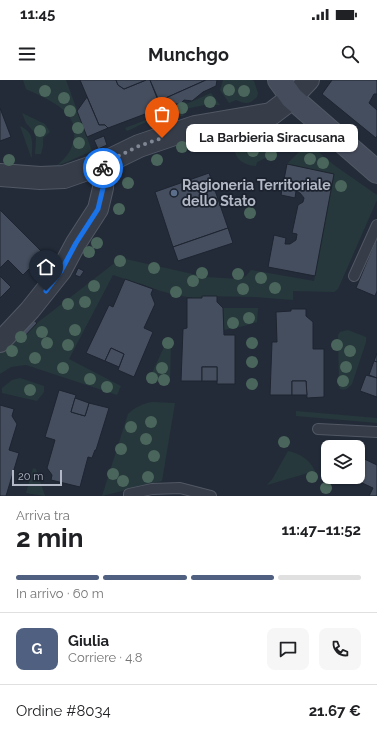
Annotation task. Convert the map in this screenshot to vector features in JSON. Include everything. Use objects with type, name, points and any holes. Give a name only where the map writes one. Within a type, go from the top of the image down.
[{"type":"main road","points":[[279,80],[292,98],[377,172]]},
{"type":"street","points":[[0,174],[40,178],[64,177],[104,163],[139,146],[195,127],[271,114],[292,98],[309,80]]},
{"type":"street","points":[[0,342],[30,310],[61,271],[76,243],[98,209],[103,188],[104,163]]},
{"type":"lane","points":[[354,276],[377,225]]},
{"type":"lane","points":[[318,429],[377,432]]},
{"type":"lane","points":[[129,496],[129,494],[165,488],[180,488],[211,496]]},
{"type":"shaded area","points":[[23,80],[66,80],[92,151],[56,166],[66,157],[72,147],[74,128],[71,120],[59,107],[26,89]]},
{"type":"shaded area","points":[[223,80],[254,81],[258,93],[257,97],[247,103],[236,100],[229,103],[220,90]]},
{"type":"shaded area","points":[[211,93],[220,105],[205,105],[185,109],[183,116],[180,116],[177,108]]},
{"type":"shaded area","points":[[167,112],[170,117],[166,119],[144,123],[127,131],[125,128]]},
{"type":"shaded area","points":[[22,113],[45,124],[50,132],[43,138],[41,154],[35,154],[36,138],[34,132],[26,123]]},
{"type":"shaded area","points":[[20,126],[28,132],[32,138],[32,157],[31,157]]},
{"type":"shaded area","points":[[258,131],[297,131],[284,147],[257,162],[256,166],[247,164],[240,160],[236,155],[235,150],[236,144],[248,136],[258,135]]},
{"type":"shaded area","points":[[308,143],[334,165],[377,195],[377,200],[338,289],[334,292],[293,291],[293,300],[255,297],[202,296],[202,298],[194,298],[170,294],[113,275],[69,359],[121,386],[117,395],[26,365],[11,367],[0,374],[0,352],[18,332],[24,337],[37,323],[121,258],[206,277],[239,279],[246,276],[251,270],[314,281],[334,174],[287,164]]},
{"type":"shaded area","points":[[223,308],[258,308],[257,322],[224,330]]},
{"type":"shaded area","points":[[348,330],[366,337],[366,342],[352,384],[347,389],[342,390],[339,386],[338,335],[340,332]]},
{"type":"shaded area","points":[[165,345],[171,345],[170,381],[167,383],[154,381],[151,375]]},
{"type":"shaded area","points":[[20,378],[44,386],[44,392],[37,401],[2,393],[2,388],[12,380]]},
{"type":"shaded area","points":[[152,402],[175,403],[162,481],[102,496],[128,414],[139,406]]},
{"type":"shaded area","points":[[296,411],[377,418],[377,423],[296,416]]},
{"type":"shaded area","points":[[288,451],[304,458],[310,463],[315,471],[267,485],[273,478]]},
{"type":"shaded area","points":[[33,468],[36,469],[45,496],[26,493]]},
{"type":"building","points":[[80,80],[116,80],[118,85],[124,89],[146,80],[150,80],[161,108],[108,128],[105,125],[99,125]]},
{"type":"building","points":[[116,80],[146,80],[124,89],[118,85]]},
{"type":"building","points":[[150,80],[206,80],[159,101]]},
{"type":"building","points":[[206,80],[217,80],[216,86],[203,92],[192,101],[184,100],[180,104],[172,104],[168,109],[161,108],[159,101]]},
{"type":"building","points":[[332,80],[377,80],[377,94],[374,94],[369,103],[377,110],[376,138],[322,94]]},
{"type":"building","points":[[87,97],[99,125],[105,125],[108,128],[87,137],[77,111]]},
{"type":"building","points":[[0,108],[11,137],[0,141]]},
{"type":"building","points":[[104,136],[107,145],[98,149],[94,140]]},
{"type":"building","points":[[287,164],[334,174],[315,276],[268,267],[274,235],[286,238],[285,244],[290,244],[296,240],[297,234],[292,233],[298,205],[303,202],[304,198],[296,191],[295,198],[281,195]]},
{"type":"building","points":[[209,173],[228,228],[173,247],[155,192]]},
{"type":"building","points":[[0,210],[44,254],[23,275],[8,260],[0,268]]},
{"type":"building","points":[[228,228],[233,243],[178,261],[173,247]]},
{"type":"building","points":[[377,237],[377,291],[375,296],[356,288]]},
{"type":"building","points":[[78,268],[84,271],[80,277],[75,275]]},
{"type":"building","points":[[0,276],[11,287],[0,298]]},
{"type":"building","points":[[125,279],[153,289],[151,294],[155,304],[144,328],[153,332],[134,377],[118,370],[124,354],[111,348],[105,361],[86,353],[109,305],[113,307]]},
{"type":"building","points":[[202,296],[217,296],[217,302],[223,308],[224,335],[235,335],[235,384],[217,384],[217,367],[202,367],[202,381],[181,381],[183,329],[187,328],[187,298],[202,298]]},
{"type":"building","points":[[291,309],[306,309],[306,316],[313,322],[313,349],[324,349],[324,397],[307,398],[306,381],[292,381],[292,395],[270,395],[272,342],[277,342],[276,312],[291,311]]},
{"type":"building","points":[[31,318],[37,323],[24,337],[18,332]]},
{"type":"building","points":[[111,348],[124,354],[119,367],[105,361]]},
{"type":"building","points":[[377,353],[377,362],[374,361]]},
{"type":"building","points":[[374,361],[377,362],[377,378],[369,375]]},
{"type":"building","points":[[202,367],[217,367],[217,381],[202,381]]},
{"type":"building","points":[[366,375],[377,378],[377,397],[360,391]]},
{"type":"building","points":[[292,381],[306,381],[307,395],[292,395]]},
{"type":"building","points":[[59,390],[76,395],[71,412],[85,416],[89,403],[109,408],[96,450],[92,458],[88,457],[80,487],[51,480],[52,475],[47,468],[55,440],[45,437]]},
{"type":"building","points":[[75,398],[89,403],[85,416],[71,412]]},
{"type":"building","points":[[0,405],[14,409],[12,416],[17,424],[9,450],[19,453],[6,496],[0,496]]},
{"type":"building","points":[[365,459],[377,465],[377,496],[369,496],[373,488],[364,484]]},
{"type":"way so far","points":[[103,168],[104,163],[139,146],[162,138]]},
{"type":"place","name":"La Barbieria Siracusana","points":[[162,138]]},
{"type":"place","name":"Ragioneria Territoriale dello Stato","points":[[174,193]]},
{"type":"route","points":[[46,291],[61,271],[76,243],[98,209],[103,188],[103,168]]}]
